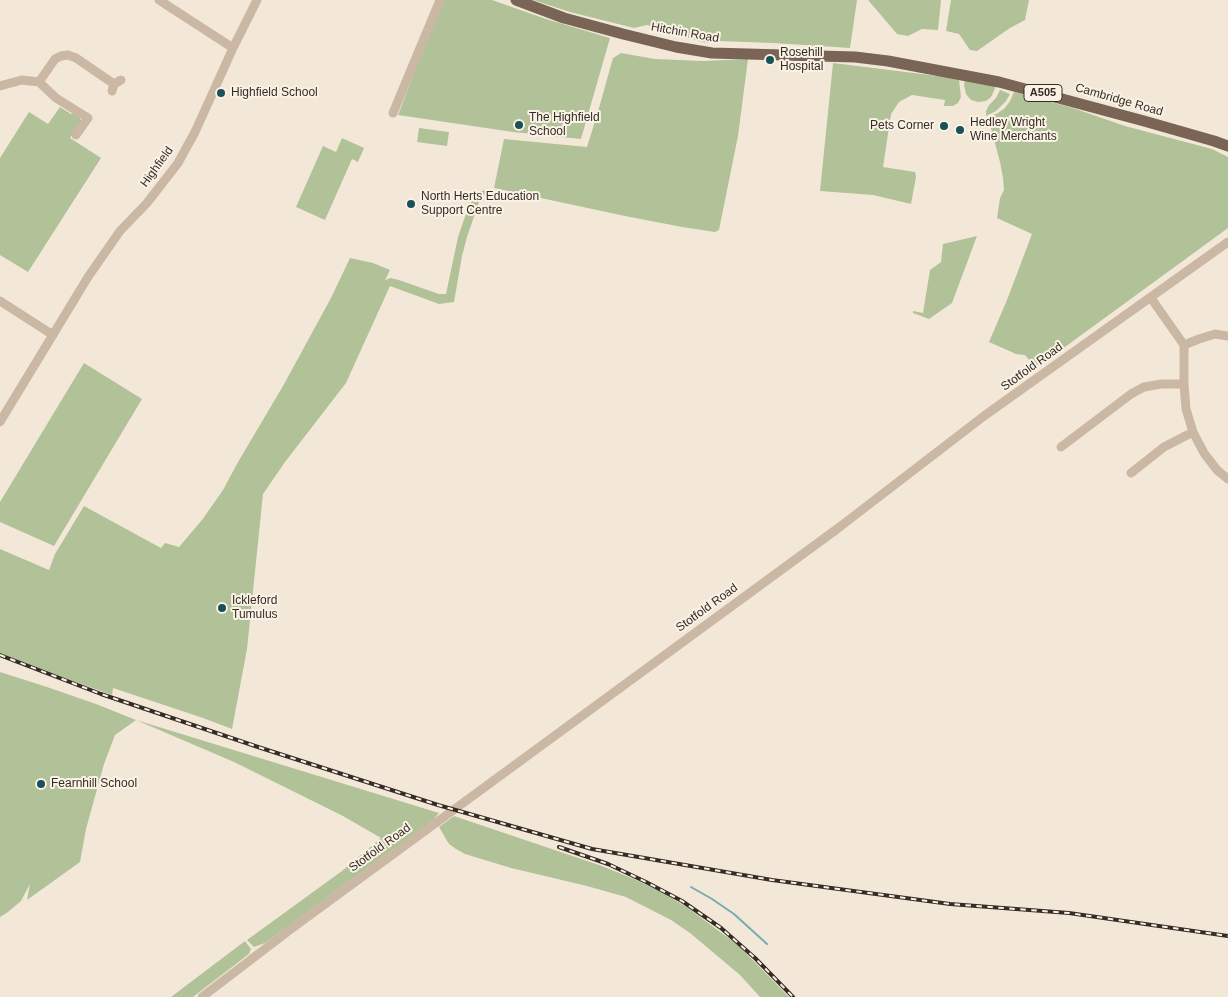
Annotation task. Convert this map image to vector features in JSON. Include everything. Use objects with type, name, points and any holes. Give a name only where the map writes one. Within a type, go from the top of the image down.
[{"type":"main road","name":"Hitchin Road","points":[[516,0],[564,18],[676,47],[706,52],[855,57]]},
{"type":"main road","name":"Cambridge Road","points":[[855,57],[888,61],[999,82],[1228,146]]},
{"type":"street","points":[[159,0],[233,48]]},
{"type":"street","name":"Highfield","points":[[0,422],[88,277],[120,231],[146,203],[178,162],[195,132],[257,0]]},
{"type":"street","points":[[393,113],[440,0]]},
{"type":"street","points":[[39,82],[54,59],[68,55],[76,58],[116,85]]},
{"type":"street","points":[[0,86],[22,80],[39,82],[56,98],[88,118],[76,135]]},
{"type":"street","name":"Stotfold Road","points":[[202,997],[291,929],[836,529],[984,416],[1228,242]]},
{"type":"street","points":[[1151,298],[1184,345],[1186,409],[1193,432],[1204,453],[1217,470],[1228,479]]},
{"type":"street","points":[[0,301],[53,334]]},
{"type":"street","points":[[1184,345],[1215,334],[1228,336]]},
{"type":"street","points":[[1061,447],[1131,394],[1144,387],[1161,384],[1184,384]]},
{"type":"street","points":[[1130,472],[1164,447],[1193,432]]},
{"type":"green space","points":[[444,0],[492,0],[546,19],[610,38],[581,139],[513,132],[398,115]]},
{"type":"green space","points":[[533,0],[857,0],[850,48],[773,43],[702,42],[647,25],[634,28],[570,12]]},
{"type":"green space","points":[[868,0],[941,0],[938,30],[922,29],[908,36],[897,34]]},
{"type":"green space","points":[[951,0],[1029,0],[1025,20],[977,51],[970,50],[959,34],[946,31]]},
{"type":"green space","points":[[621,53],[655,59],[703,61],[748,59],[738,136],[719,230],[715,232],[682,227],[494,188],[504,139],[587,147],[613,58]]},
{"type":"green space","points":[[833,63],[959,80],[961,97],[958,103],[953,106],[944,106],[945,100],[912,95],[899,102],[891,114],[883,167],[915,172],[916,177],[911,204],[873,195],[820,191]]},
{"type":"green space","points":[[965,79],[994,84],[995,88],[991,97],[986,101],[978,102],[971,100],[966,94]]},
{"type":"green space","points":[[1000,90],[1010,94],[996,111],[986,116],[989,105],[996,98]]},
{"type":"green space","points":[[1014,92],[1073,108],[1125,126],[1212,149],[1228,157],[1228,228],[1043,363],[1037,365],[1031,362],[1025,355],[1016,354],[989,342],[1032,234],[997,218],[1000,198],[1004,190],[1003,178],[988,117],[1005,108]]},
{"type":"green space","points":[[60,107],[71,114],[74,113],[81,121],[70,138],[101,158],[28,272],[0,255],[0,158],[29,112],[48,124]]},
{"type":"green space","points":[[419,128],[449,132],[447,146],[417,142]]},
{"type":"green space","points":[[342,138],[364,148],[358,162],[352,159],[325,220],[296,207],[323,146],[336,152]]},
{"type":"green space","points":[[486,190],[489,194],[481,196],[467,237],[454,302],[439,304],[390,286],[346,383],[285,462],[263,494],[247,649],[232,729],[113,688],[112,695],[0,653],[0,549],[49,570],[55,554],[84,506],[161,548],[165,543],[179,547],[202,520],[223,490],[283,386],[331,298],[350,258],[373,263],[390,270],[385,280],[391,278],[439,294],[446,294],[458,237],[468,208],[478,192]]},
{"type":"green space","points":[[977,236],[952,303],[929,319],[913,313],[913,311],[923,313],[930,270],[941,262],[943,244]]},
{"type":"green space","points":[[84,363],[142,399],[54,546],[0,522],[0,502]]},
{"type":"green space","name":"Fearnhill School","points":[[0,672],[96,704],[136,720],[115,735],[104,764],[86,829],[80,862],[27,900],[30,884],[21,901],[0,917]]},
{"type":"green space","points":[[136,720],[439,813],[433,820],[397,847],[265,943],[254,947],[247,940],[342,871],[381,838],[343,816],[234,762]]},
{"type":"green space","points":[[454,816],[602,866],[665,894],[688,908],[739,946],[789,997],[760,997],[740,975],[690,933],[671,920],[626,897],[511,868],[465,854],[449,844],[439,827]]},
{"type":"green space","points":[[245,941],[251,949],[249,954],[193,997],[171,997]]},
{"type":"waterway","points":[[691,887],[734,914],[767,944]]},
{"type":"railway","points":[[0,655],[101,694],[258,747],[438,805],[592,849],[772,880],[950,904],[1069,913],[1228,936]]},
{"type":"railway","points":[[559,847],[608,864],[682,901],[721,928],[755,958],[793,997]]},
{"type":"place","name":"Rosehill Hospital","points":[[770,60]]},
{"type":"place","name":"Highfield School","points":[[221,93]]},
{"type":"place","name":"The Highfield School","points":[[519,125]]},
{"type":"place","name":"Pets Corner","points":[[944,126]]},
{"type":"place","name":"Hedley Wright Wine Merchants","points":[[960,130]]},
{"type":"place","name":"North Herts Education Support Centre","points":[[411,204]]},
{"type":"place","name":"Ickleford Tumulus","points":[[222,608]]},
{"type":"place","name":"Fearnhill School","points":[[41,784]]}]
